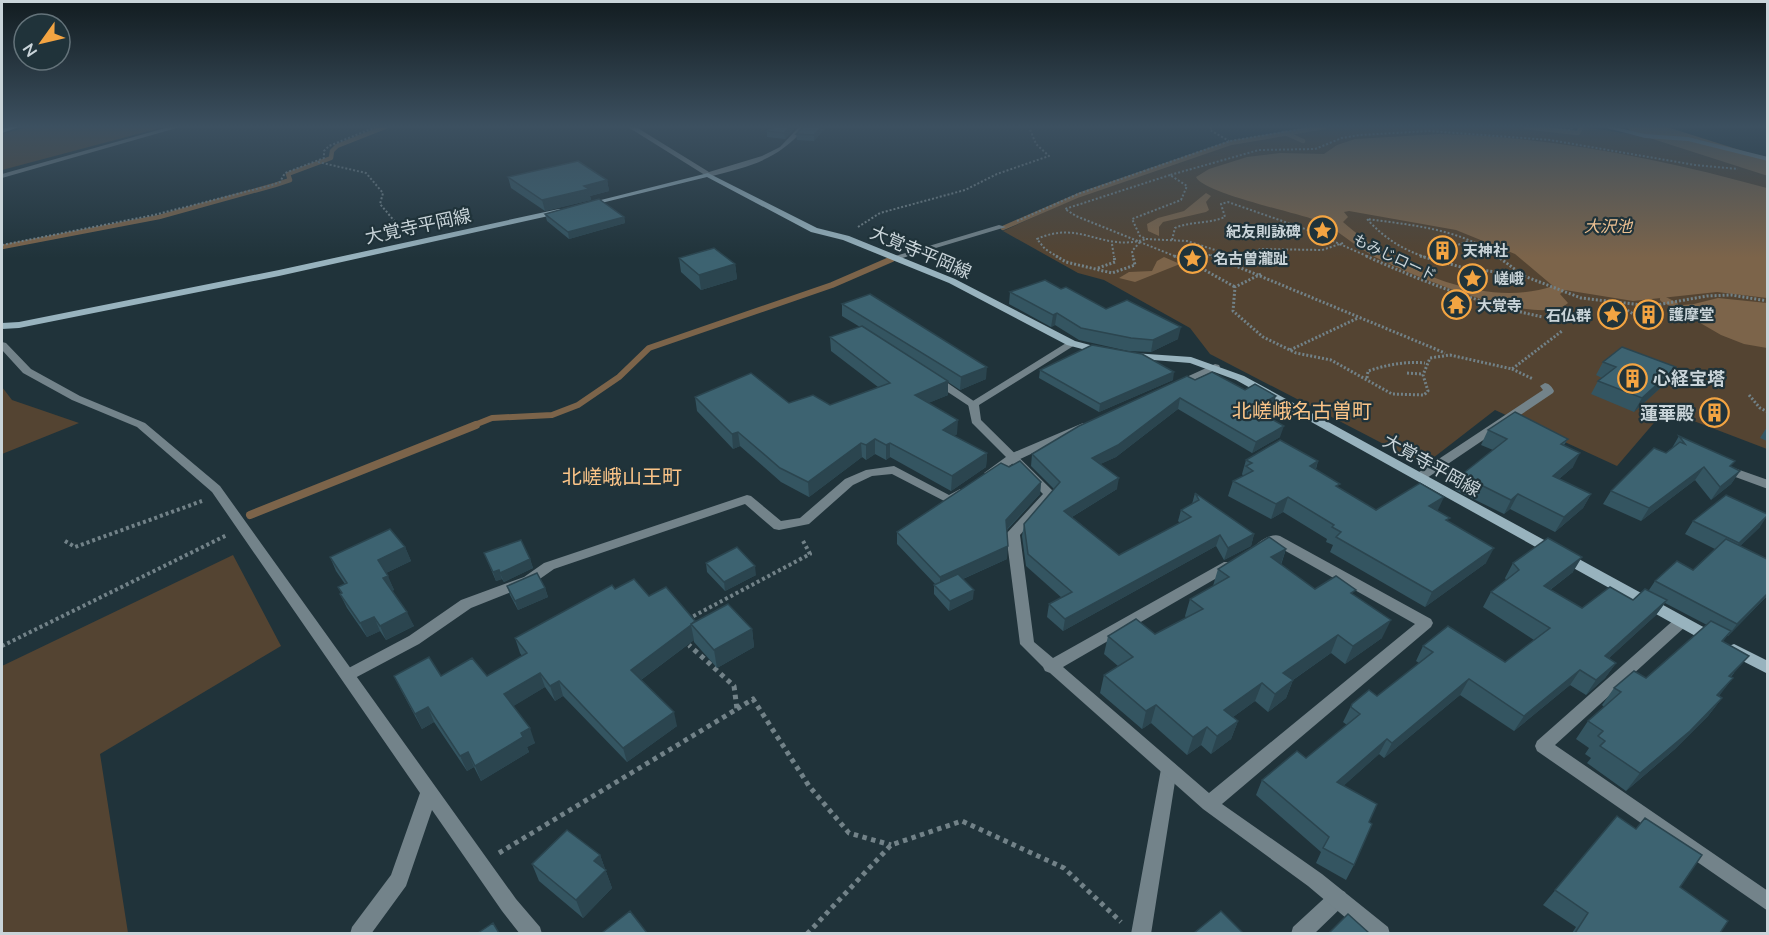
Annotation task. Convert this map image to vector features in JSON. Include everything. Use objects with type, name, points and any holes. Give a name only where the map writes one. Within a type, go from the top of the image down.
[{"type":"main road","name":"大覚寺平岡線","points":[[2,326],[19,325],[506,225],[708,175],[814,230],[846,238],[952,281],[1071,344],[1128,356],[1191,360],[1215,367],[1767,668]]},
{"type":"street","points":[[2,176],[21,171]]},
{"type":"street","points":[[701,171],[708,175],[724,171]]},
{"type":"street","points":[[896,257],[1002,227]]},
{"type":"street","points":[[973,404],[1071,344]]},
{"type":"street","points":[[2,345],[27,371],[76,398],[141,425],[220,494],[480,864],[532,933]]},
{"type":"street","points":[[1162,390],[1215,367]]},
{"type":"street","points":[[924,372],[973,404],[976,421],[1050,494],[1013,534],[1027,644],[1050,667],[1209,804],[1338,898],[1381,933]]},
{"type":"street","points":[[1420,477],[1549,391],[1545,386]]},
{"type":"street","points":[[348,675],[414,640],[466,604],[529,580],[549,566],[747,499],[779,526],[804,521],[849,482],[870,473],[894,470],[950,500],[1014,457],[1099,419]]},
{"type":"street","points":[[1734,472],[1767,485]]},
{"type":"street","points":[[1050,667],[1275,539],[1426,622],[1209,804]]},
{"type":"street","points":[[1681,622],[1543,746],[1767,902]]},
{"type":"street","points":[[1135,930],[1169,769]]},
{"type":"street","points":[[359,933],[399,880],[429,792]]},
{"type":"street","points":[[1300,933],[1338,898]]},
{"type":"path","points":[[2,245],[154,215],[261,188],[280,182],[285,173],[292,171]]},
{"type":"path","points":[[356,171],[366,173],[383,193],[380,204],[414,244]]},
{"type":"path","points":[[846,238],[867,219],[880,213],[965,190],[1007,171]]},
{"type":"path","points":[[1002,227],[1078,194],[1145,171]]},
{"type":"path","points":[[1186,171],[1066,207],[1068,212],[1076,216],[1192,263],[1235,287]]},
{"type":"path","points":[[1170,175],[1187,186],[1186,193],[1168,208],[1144,212],[1132,219],[1140,236],[1146,239],[1199,243],[1219,253],[1237,257],[1261,249],[1322,250],[1342,243]]},
{"type":"path","name":"もみじロード","points":[[1172,240],[1172,233],[1177,226],[1225,217],[1221,204],[1228,202],[1281,217],[1342,243],[1382,265],[1465,299],[1514,313],[1543,317]]},
{"type":"path","points":[[1524,276],[1487,274],[1443,262],[1384,238],[1367,219],[1424,227],[1469,240],[1491,250],[1524,276],[1569,294],[1580,301],[1651,306],[1731,295],[1767,301]]},
{"type":"path","points":[[1140,242],[1112,244],[1068,228],[1049,231],[1037,239],[1045,249],[1066,262],[1112,273],[1135,265],[1132,251],[1146,239]]},
{"type":"path","points":[[1447,249],[1469,240]]},
{"type":"path","points":[[1097,268],[1115,262],[1112,244]]},
{"type":"path","points":[[1192,263],[1219,253]]},
{"type":"path","points":[[1211,255],[1446,353],[1500,368],[1512,369],[1562,331]]},
{"type":"path","points":[[1235,287],[1261,274]]},
{"type":"path","points":[[1235,287],[1233,311],[1263,337],[1290,350],[1331,360],[1367,378],[1392,394],[1424,395],[1428,391],[1422,374],[1425,363],[1432,356],[1446,353]]},
{"type":"path","points":[[1616,304],[1643,320]]},
{"type":"path","points":[[1290,350],[1359,317]]},
{"type":"path","points":[[1367,378],[1368,371],[1378,367],[1394,366],[1412,360],[1425,363]]},
{"type":"path","points":[[1407,373],[1422,374]]},
{"type":"path","points":[[1749,395],[1760,408],[1767,412]]},
{"type":"path","points":[[65,541],[75,547],[220,494]]},
{"type":"path","points":[[680,624],[810,554],[795,523]]},
{"type":"path","points":[[2,646],[243,527]]},
{"type":"path","points":[[678,636],[734,686],[737,709]]},
{"type":"path","points":[[480,864],[753,699],[809,786],[849,833],[891,844]]},
{"type":"path","points":[[807,933],[891,844],[962,821],[1064,868],[1135,930]]},
{"type":"shaded area","name":"大覚寺","points":[[1154,171],[1767,171],[1767,449],[1665,410],[1617,466],[1495,410],[1424,465],[1210,354],[1190,328],[1104,280],[1078,273],[1003,231],[1080,196]]},
{"type":"shaded area","points":[[2,387],[12,400],[79,423],[2,454]]},
{"type":"shaded area","points":[[233,555],[281,646],[100,754],[128,933],[2,933],[2,666]]},
{"type":"water","name":"大沢池","points":[[1206,171],[1698,171],[1767,188],[1767,298],[1717,292],[1633,301],[1565,290],[1560,294],[1568,303],[1553,309],[1530,309],[1502,304],[1472,296],[1413,274],[1373,256],[1323,223],[1231,196],[1202,183],[1196,177]],"holes":[[[1344,212],[1456,230],[1515,254],[1553,286],[1526,292],[1498,293],[1442,280],[1414,269],[1364,239],[1343,222],[1348,217]]]},
{"type":"water","points":[[1206,193],[1211,196],[1206,202],[1209,210],[1206,212],[1163,222],[1159,227],[1159,236],[1148,231],[1147,224],[1158,218],[1184,211]]},
{"type":"water","points":[[1164,257],[1180,264],[1135,282],[1119,278],[1129,272],[1152,271],[1157,261]]},
{"type":"water","points":[[1718,298],[1767,303],[1767,348],[1744,344],[1721,335],[1671,306],[1694,304]]},
{"type":"building","points":[[536,171],[593,171],[607,180],[584,186],[589,189],[542,200],[508,177]]},
{"type":"building","points":[[599,199],[624,217],[568,232],[545,214]]},
{"type":"building","points":[[714,248],[735,264],[699,275],[679,258]]},
{"type":"building","points":[[1045,280],[1061,289],[1066,287],[1106,309],[1127,300],[1181,327],[1153,340],[1081,328],[1057,313],[1053,315],[1010,292]]},
{"type":"building","points":[[870,294],[987,367],[961,377],[842,304]]},
{"type":"building","points":[[862,326],[948,381],[915,395],[958,420],[943,430],[987,453],[952,476],[890,443],[886,445],[875,439],[866,445],[861,443],[808,482],[780,468],[738,432],[732,434],[695,397],[751,373],[789,403],[813,395],[830,405],[890,383],[830,337]]},
{"type":"building","points":[[1092,345],[1142,354],[1174,372],[1100,404],[1040,370]]},
{"type":"building","points":[[1622,347],[1676,367],[1642,398],[1598,381],[1616,367],[1603,362]]},
{"type":"building","points":[[1212,372],[1245,390],[1255,384],[1276,396],[1252,408],[1284,426],[1256,442],[1180,398],[1118,445],[1092,458],[1119,478],[1064,511],[1119,555],[1191,517],[1181,510],[1199,500],[1195,493],[1254,534],[1228,548],[1220,535],[1065,619],[1049,604],[1072,592],[1028,554],[1024,524],[1060,482],[1032,454],[1079,426],[1187,376],[1195,380]]},
{"type":"building","points":[[1515,412],[1568,439],[1561,444],[1580,453],[1553,476],[1591,494],[1564,517],[1518,494],[1511,500],[1461,475],[1507,439],[1488,430]]},
{"type":"building","points":[[1679,436],[1735,461],[1730,466],[1740,471],[1720,487],[1704,467],[1649,508],[1611,491],[1654,448],[1666,453],[1680,442],[1685,444]]},
{"type":"building","points":[[1280,440],[1318,461],[1310,466],[1340,484],[1336,486],[1376,510],[1420,483],[1444,497],[1429,506],[1450,518],[1446,520],[1494,548],[1432,592],[1336,537],[1341,532],[1332,527],[1334,525],[1288,497],[1276,504],[1233,481],[1253,471],[1246,466],[1252,463],[1246,460]]},
{"type":"building","points":[[1020,461],[1041,482],[1006,520],[1008,546],[940,577],[897,532],[1001,463],[1009,467]]},
{"type":"building","points":[[1726,495],[1767,514],[1739,543],[1693,521]]},
{"type":"building","points":[[390,529],[405,547],[378,560],[388,576],[383,578],[407,612],[380,626],[374,617],[360,623],[340,594],[342,593],[338,587],[347,583],[330,557]]},
{"type":"building","points":[[1269,537],[1286,549],[1271,557],[1315,589],[1336,576],[1356,590],[1351,593],[1391,620],[1353,646],[1338,635],[1283,673],[1293,680],[1275,694],[1262,683],[1224,710],[1238,721],[1217,736],[1207,727],[1193,737],[1156,705],[1146,711],[1104,675],[1133,657],[1108,636],[1136,619],[1155,634],[1203,609],[1190,599],[1229,577],[1218,569]]},
{"type":"building","points":[[1548,538],[1582,557],[1544,586],[1582,608],[1610,587],[1633,600],[1645,589],[1667,600],[1605,656],[1616,663],[1596,680],[1580,670],[1524,716],[1469,679],[1392,743],[1387,739],[1337,782],[1377,804],[1369,822],[1372,824],[1354,865],[1323,848],[1329,837],[1262,780],[1297,751],[1306,758],[1360,714],[1351,707],[1352,704],[1369,690],[1377,696],[1433,652],[1423,646],[1448,626],[1505,662],[1550,628],[1491,592],[1519,570],[1513,563]]},
{"type":"building","points":[[1726,539],[1767,559],[1767,594],[1737,624],[1655,581],[1677,561],[1693,570]]},
{"type":"building","points":[[521,540],[530,559],[500,573],[499,570],[493,572],[484,553]]},
{"type":"building","points":[[737,547],[755,566],[724,582],[706,563]]},
{"type":"building","points":[[537,573],[545,588],[515,601],[507,586]]},
{"type":"building","points":[[958,574],[974,590],[950,601],[934,585]]},
{"type":"building","points":[[634,579],[649,596],[666,587],[695,621],[631,670],[674,712],[623,748],[559,681],[550,686],[540,673],[504,694],[530,728],[521,733],[523,737],[475,766],[468,752],[460,756],[428,707],[415,714],[394,676],[429,657],[441,676],[472,658],[487,676],[527,653],[515,638],[612,585],[615,589]]},
{"type":"building","points":[[728,604],[752,629],[714,650],[691,624]]},
{"type":"building","points":[[1711,621],[1731,631],[1722,641],[1749,656],[1729,676],[1733,678],[1717,695],[1722,698],[1690,731],[1640,773],[1600,746],[1605,741],[1598,736],[1603,731],[1588,721],[1621,692],[1614,688],[1634,671],[1646,678]]},
{"type":"building","points":[[1617,816],[1636,829],[1645,818],[1702,855],[1680,887],[1728,921],[1720,933],[1575,933],[1588,913],[1555,890]]},
{"type":"building","points":[[567,830],[600,855],[594,861],[606,870],[576,900],[532,864]]},
{"type":"building","points":[[630,911],[647,933],[603,932]]},
{"type":"building","points":[[1221,911],[1243,933],[1194,933]]},
{"type":"building","points":[[1348,914],[1369,933],[1329,933]]},
{"type":"building","points":[[493,923],[499,933],[478,933]]},
{"type":"waterway","points":[[2,247],[159,217],[290,180],[288,174],[297,171]]},
{"type":"waterway","points":[[1003,228],[1079,195],[1150,171]]},
{"type":"waterway","points":[[472,426],[492,418],[552,415],[578,405],[619,377],[649,348],[832,285],[892,259]]},
{"type":"waterway","points":[[1663,299],[1675,305]]},
{"type":"waterway","points":[[250,515],[476,425]]},
{"type":"place","name":"紀友則詠碑","points":[[1322,231]]},
{"type":"place","name":"天神社","points":[[1442,250]]},
{"type":"place","name":"名古曽瀧趾","points":[[1192,258]]},
{"type":"place","name":"嵯峨","points":[[1473,278]]},
{"type":"place","name":"大覚寺","points":[[1456,305]]},
{"type":"place","name":"護摩堂","points":[[1648,314]]},
{"type":"place","name":"石仏群","points":[[1612,315]]},
{"type":"place","name":"心経宝塔","points":[[1632,378]]},
{"type":"place","name":"蓮華殿","points":[[1715,413]]},
{"type":"district","name":"北嵯峨名古曽町","points":[[1302,410]]},
{"type":"district","name":"北嵯峨山王町","points":[[622,476]]}]
